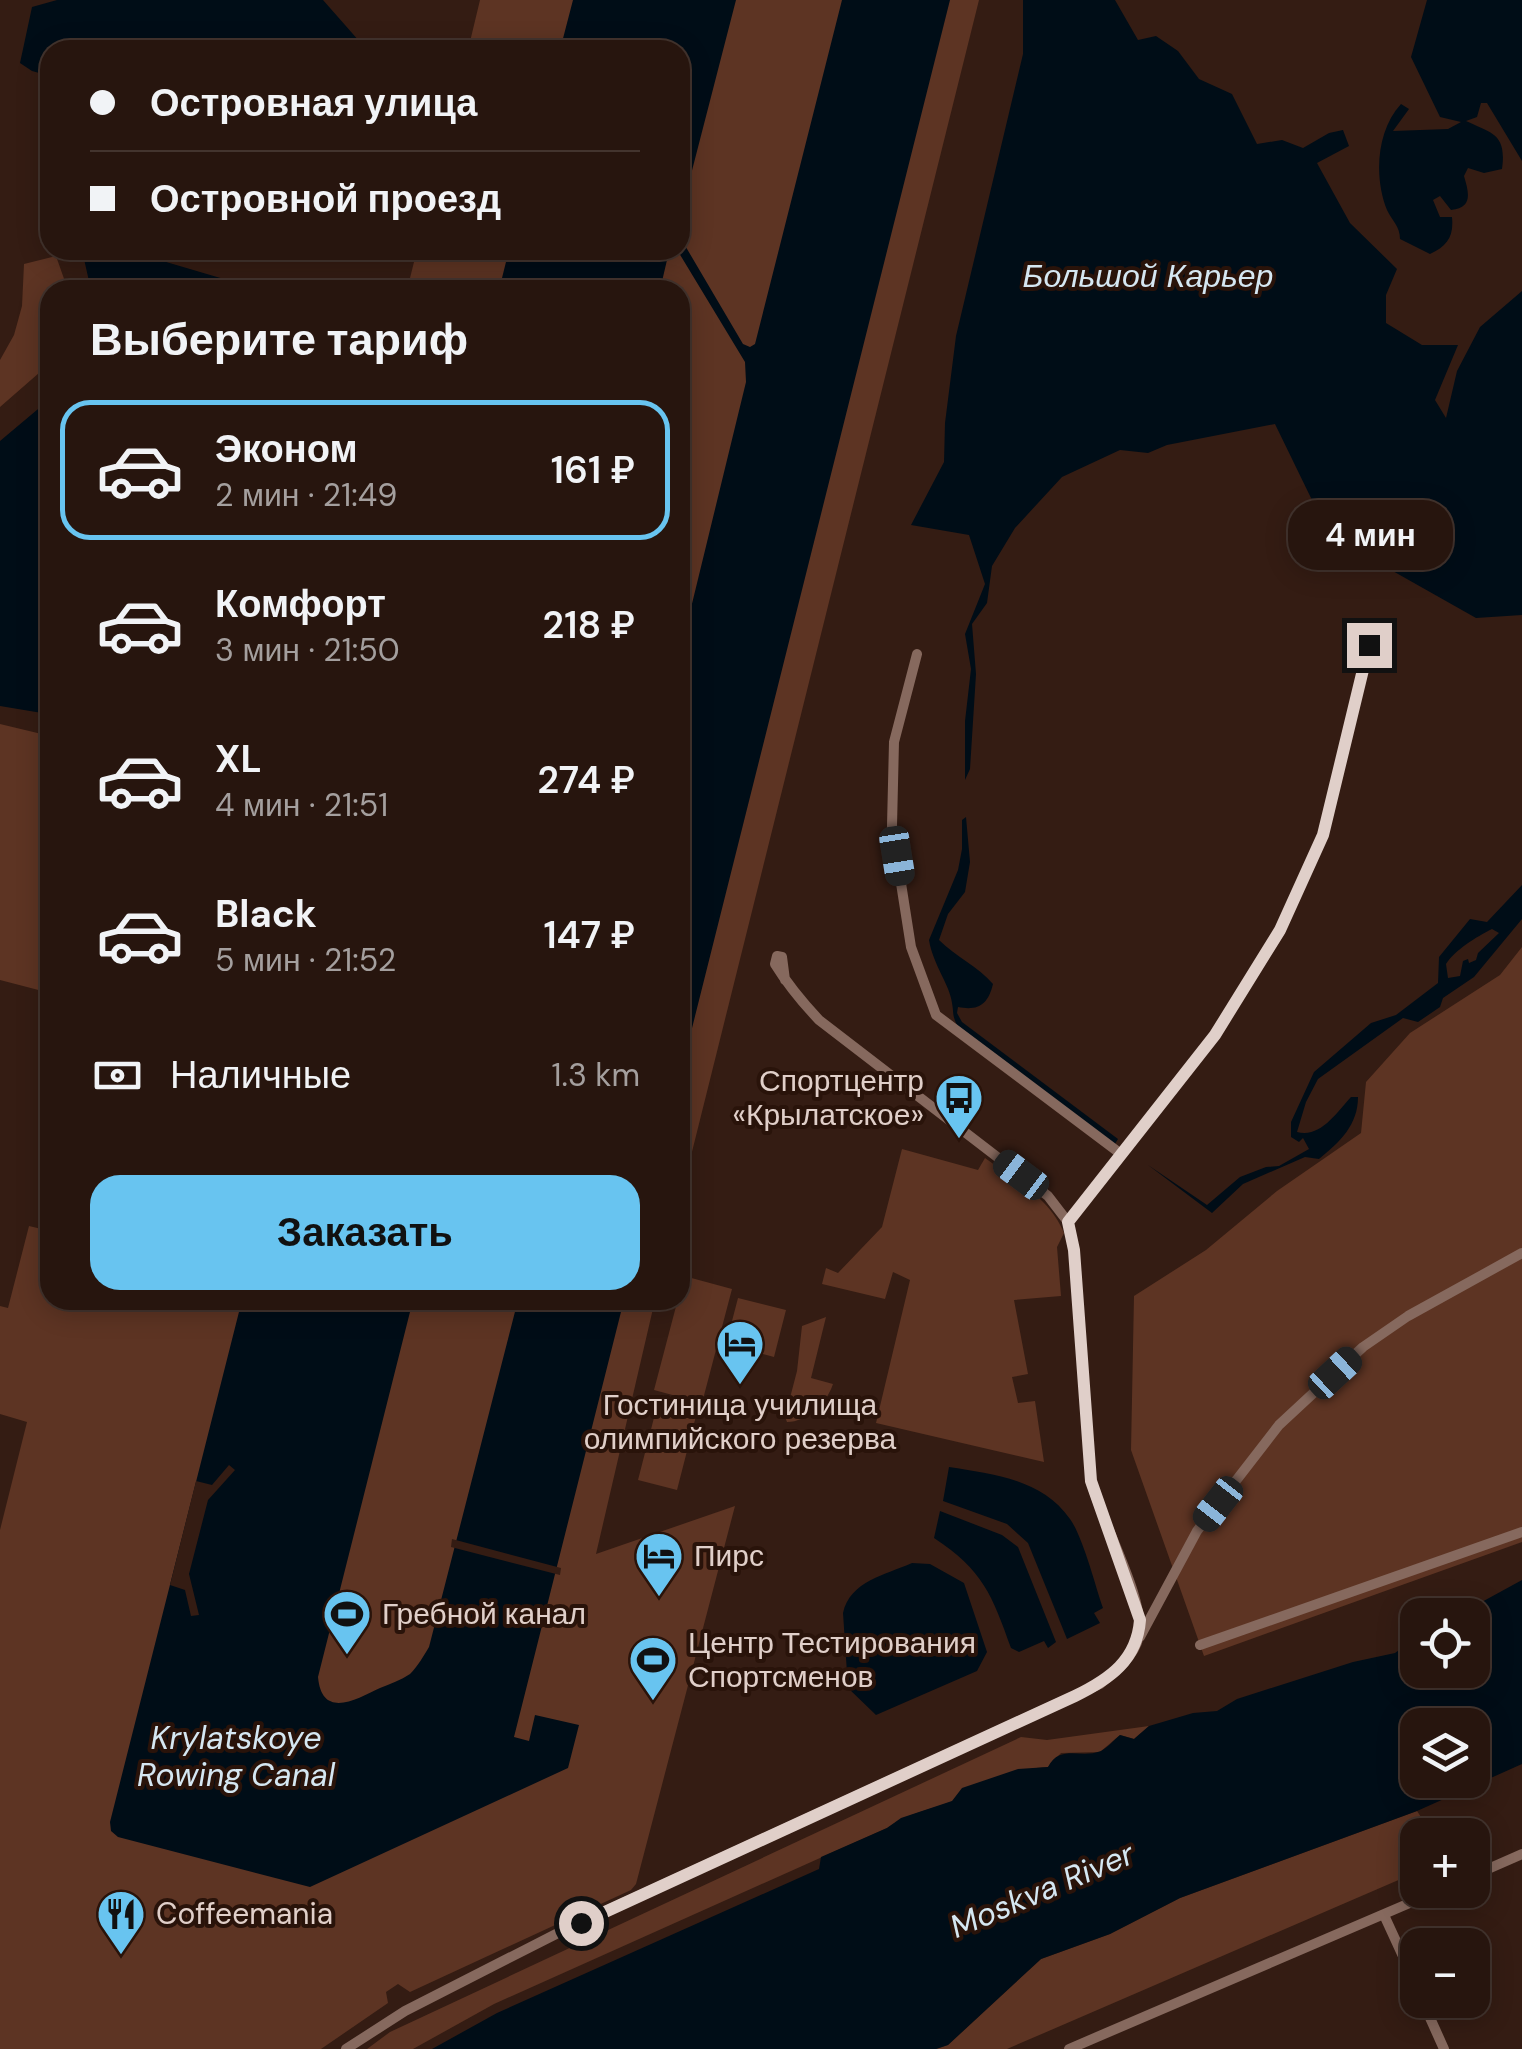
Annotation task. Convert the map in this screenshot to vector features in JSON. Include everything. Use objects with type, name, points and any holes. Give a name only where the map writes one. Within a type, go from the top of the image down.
[{"type":"street","points":[[1068,1222],[1215,1035],[1280,930],[1323,835],[1369,645]]},
{"type":"street","points":[[917,654],[894,742],[892,826],[911,948],[936,1014],[1120,1154]]},
{"type":"street","points":[[775,964],[819,1020],[1048,1196],[1068,1222],[1074,1250],[1091,1481],[1096,1503],[1134,1596],[1140,1620],[1138,1639]]},
{"type":"street","points":[[346,2049],[461,1980],[1100,1684],[1116,1671],[1138,1639],[1197,1530],[1279,1425],[1363,1347],[1408,1316],[1522,1252]]},
{"type":"street","points":[[1200,1644],[1522,1532]]},
{"type":"street","points":[[1116,1671],[1132,1666]]},
{"type":"street","points":[[1490,1868],[1522,1854]]},
{"type":"street","points":[[1068,2049],[1400,1907]]},
{"type":"street","points":[[1384,1914],[1400,1949]]},
{"type":"street","points":[[1430,2018],[1444,2049]]},
{"type":"shaded area","points":[[480,0],[979,0],[690,1160],[690,280],[410,280],[414,260],[690,260],[690,40],[470,40]]},
{"type":"shaded area","points":[[57,260],[64,280],[40,280],[40,372],[0,407],[0,360],[14,335],[22,306],[24,264]]},
{"type":"shaded area","points":[[0,724],[40,734],[40,990],[0,980]]},
{"type":"shaded area","points":[[1522,947],[1522,1542],[1204,1656],[1131,1450],[1134,1296],[1206,1250],[1277,1191],[1361,1133],[1366,1082],[1410,1033],[1500,975]]},
{"type":"shaded area","points":[[902,1149],[978,1170],[985,1158],[1040,1199],[1064,1233],[1057,1247],[1061,1296],[1014,1300],[1028,1374],[1012,1377],[1018,1403],[1035,1401],[1044,1462],[876,1423],[910,1280],[893,1272],[885,1299],[822,1284],[826,1268],[838,1273],[882,1227]]},
{"type":"shaded area","name":"Гребной канал","points":[[29,1226],[40,1229],[40,1310],[653,1310],[596,1554],[735,1506],[636,1884],[631,1890],[410,1992],[398,1984],[386,1992],[388,2003],[321,2049],[0,2049],[0,1530],[27,1422],[0,1414],[0,1306],[8,1308]]},
{"type":"shaded area","points":[[690,1278],[732,1289],[702,1403],[654,1390],[675,1310],[690,1310]]},
{"type":"shaded area","points":[[738,1298],[786,1310],[774,1357],[726,1344]]},
{"type":"shaded area","points":[[826,1317],[811,1378],[833,1384],[815,1410],[802,1419],[787,1422],[802,1326]]},
{"type":"shaded area","points":[[657,1406],[696,1416],[677,1490],[638,1480]]},
{"type":"shaded area","points":[[1149,1726],[1134,1739],[1120,1735],[1100,1752],[1061,1753],[1048,1767],[1008,1775],[903,1819],[494,2004],[413,2049],[367,2049],[390,2032],[1021,1737],[1047,1740]]},
{"type":"shaded area","points":[[1417,1811],[1422,1818],[1400,1818],[1400,1879],[1007,2049],[936,2049],[948,2045],[1041,1959],[1110,1934],[1180,1898]]},
{"type":"water","points":[[57,0],[323,0],[358,40],[40,40],[40,73],[20,63],[32,7]]},
{"type":"water","points":[[573,0],[736,0],[690,178],[690,40],[563,40]]},
{"type":"water","points":[[842,0],[950,0],[690,1036],[690,612],[746,382],[745,362],[683,260],[690,260],[690,254],[743,344],[755,344]]},
{"type":"water","name":"Большой Карьер","points":[[1023,0],[1115,0],[1138,40],[1156,36],[1178,51],[1199,79],[1232,94],[1257,144],[1282,140],[1303,148],[1329,133],[1343,130],[1349,146],[1317,163],[1350,223],[1397,269],[1386,295],[1386,323],[1422,345],[1458,345],[1435,400],[1446,418],[1457,371],[1480,327],[1522,291],[1522,615],[1476,618],[1329,535],[1275,424],[1167,445],[1148,453],[1120,450],[1062,477],[1015,528],[992,566],[987,603],[972,624],[976,674],[970,769],[965,780],[965,721],[971,669],[965,634],[985,584],[969,535],[911,525],[944,462],[956,336],[1023,54]]},
{"type":"water","points":[[1427,0],[1522,0],[1522,161],[1487,103],[1481,103],[1477,117],[1466,121],[1490,132],[1499,141],[1502,169],[1484,173],[1468,168],[1464,176],[1468,199],[1458,209],[1451,210],[1440,196],[1433,200],[1440,217],[1452,217],[1452,230],[1441,248],[1430,254],[1400,239],[1383,197],[1379,170],[1386,127],[1401,104],[1409,109],[1393,131],[1448,129],[1461,122],[1440,117],[1411,57]]},
{"type":"water","points":[[84,260],[159,260],[227,280],[89,280]]},
{"type":"water","points":[[506,260],[667,260],[662,280],[502,280]]},
{"type":"water","points":[[40,407],[40,713],[0,706],[0,441]]},
{"type":"water","points":[[966,817],[970,862],[965,892],[948,914],[939,940],[993,984],[981,1005],[958,1007],[957,1013],[962,1022],[1118,1139],[1115,1144],[956,1023],[951,996],[929,940],[958,870],[962,820]]},
{"type":"water","points":[[1522,885],[1522,919],[1474,977],[1443,998],[1440,1007],[1418,1022],[1403,1018],[1318,1079],[1297,1132],[1321,1128],[1351,1097],[1358,1097],[1355,1116],[1346,1132],[1319,1159],[1305,1157],[1243,1184],[1212,1213],[1148,1165],[1207,1205],[1240,1177],[1279,1166],[1309,1149],[1303,1138],[1299,1142],[1291,1137],[1291,1122],[1314,1072],[1371,1023],[1396,1015],[1438,983],[1439,957],[1470,919],[1487,922]],"holes":[[[1492,929],[1499,933],[1478,953],[1476,960],[1463,961],[1460,976],[1448,978],[1446,964],[1455,954]]]},
{"type":"water","name":"Krylatskoye Rowing Canal","points":[[239,1310],[410,1310],[318,1677],[326,1698],[342,1703],[410,1674],[429,1647],[515,1310],[621,1310],[514,1737],[529,1741],[535,1715],[579,1725],[568,1768],[310,1887],[118,1837],[111,1831],[110,1822]]},
{"type":"water","points":[[949,1467],[1016,1481],[1059,1506],[1075,1527],[1084,1549],[1103,1608],[1094,1613],[1100,1623],[1067,1639],[1028,1543],[1007,1524],[943,1501]]},
{"type":"water","points":[[940,1511],[1002,1535],[1018,1547],[1056,1642],[1048,1648],[1044,1641],[1019,1652],[1011,1648],[984,1585],[964,1561],[934,1538]]},
{"type":"water","points":[[912,1563],[930,1564],[964,1583],[987,1652],[977,1671],[876,1715],[848,1688],[843,1613],[861,1586]]},
{"type":"water","name":"Moskva River","points":[[1522,1580],[1522,1764],[1490,1778],[1490,1708],[1400,1708],[1400,1798],[1446,1798],[1180,1898],[1110,1934],[1041,1959],[948,2045],[936,2049],[432,2049],[497,2013],[819,1869],[821,1857],[901,1818],[952,1801],[962,1788],[1018,1769],[1048,1767],[1065,1754],[1101,1751],[1120,1735],[1134,1739],[1149,1726],[1193,1713],[1217,1711],[1237,1699],[1353,1662],[1400,1649],[1400,1688],[1490,1688],[1489,1598]]},
{"type":"pier","points":[[229,1465],[235,1470],[208,1500],[189,1574],[199,1615],[191,1616],[185,1590],[170,1585],[196,1481],[212,1485]]},
{"type":"pier","points":[[452,1539],[561,1568],[560,1575],[451,1547]]},
{"type":"place","name":"Спортцентр «Крылатское»","points":[[959,1140]]},
{"type":"place","name":"Гостиница училища олимпийского резерва","points":[[740,1386]]},
{"type":"place","name":"Пирс","points":[[659,1598]]},
{"type":"place","name":"Гребной канал","points":[[347,1656]]},
{"type":"place","name":"Центр Тестирования Спортсменов","points":[[653,1702]]},
{"type":"place","name":"Coffeemania","points":[[121,1956]]},
{"type":"route","points":[[581,1923],[1100,1684],[1133,1650],[1140,1620],[1096,1503],[1087,1455],[1074,1250],[1068,1222],[1195,1063],[1280,930],[1323,835],[1369,645]]}]
